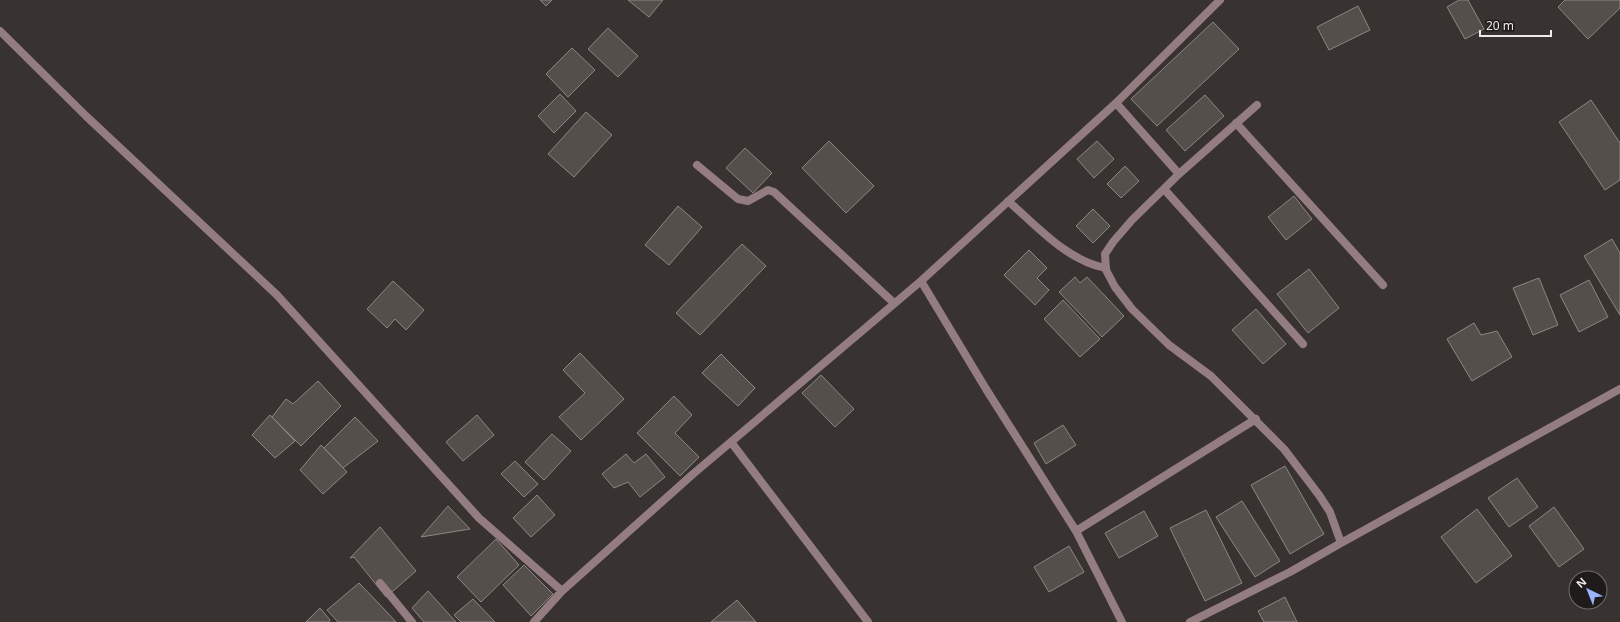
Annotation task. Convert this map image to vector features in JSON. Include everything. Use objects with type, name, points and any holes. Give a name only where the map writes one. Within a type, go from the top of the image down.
[{"type":"street","points":[[534,622],[562,591],[731,442],[920,281],[1116,103],[1220,0]]},
{"type":"street","points":[[0,31],[86,116],[277,295],[479,518],[562,591]]},
{"type":"street","points":[[1116,103],[1179,174]]},
{"type":"street","points":[[1257,105],[1179,174],[1113,242],[1106,254],[1106,268],[1115,287],[1132,309],[1169,345],[1211,376],[1284,449],[1330,512],[1341,543]]},
{"type":"street","points":[[1236,123],[1383,285]]},
{"type":"street","points":[[697,165],[738,199],[748,201],[768,190],[774,192],[894,303]]},
{"type":"street","points":[[1164,189],[1303,344]]},
{"type":"street","points":[[1008,201],[1051,238],[1076,257],[1093,266],[1106,268]]},
{"type":"street","points":[[920,281],[1076,531],[1122,622]]},
{"type":"street","points":[[1190,622],[1290,572],[1620,389]]},
{"type":"street","points":[[1076,531],[1256,420]]},
{"type":"street","points":[[731,442],[868,622]]},
{"type":"street","points":[[380,584],[412,622]]},
{"type":"building","points":[[540,0],[552,0],[546,6]]},
{"type":"building","points":[[628,0],[663,0],[649,17]]},
{"type":"building","points":[[1459,0],[1468,0],[1484,29],[1465,39],[1447,7]]},
{"type":"building","points":[[1565,0],[1620,0],[1620,8],[1588,39],[1558,7]]},
{"type":"building","points":[[1358,6],[1370,30],[1329,50],[1317,27]]},
{"type":"building","points":[[1213,22],[1239,49],[1157,126],[1131,99]]},
{"type":"building","points":[[608,28],[638,56],[618,77],[588,49]]},
{"type":"building","points":[[572,48],[595,70],[568,97],[546,74]]},
{"type":"building","points":[[560,94],[576,111],[554,133],[538,116]]},
{"type":"building","points":[[1205,95],[1224,116],[1185,151],[1166,130]]},
{"type":"building","points":[[1591,100],[1620,143],[1620,180],[1605,190],[1559,122]]},
{"type":"building","points":[[586,112],[612,135],[574,177],[548,154]]},
{"type":"building","points":[[829,141],[874,186],[846,213],[802,168]]},
{"type":"building","points":[[1097,141],[1114,159],[1094,178],[1077,159]]},
{"type":"building","points":[[745,148],[772,173],[753,193],[726,168]]},
{"type":"building","points":[[1125,166],[1139,181],[1121,198],[1107,184]]},
{"type":"building","points":[[1294,196],[1312,219],[1286,240],[1268,217]]},
{"type":"building","points":[[678,206],[702,227],[669,265],[645,245]]},
{"type":"building","points":[[1093,209],[1110,226],[1093,243],[1076,226]]},
{"type":"building","points":[[1612,239],[1620,253],[1620,315],[1584,256]]},
{"type":"building","points":[[742,244],[766,266],[700,335],[676,313]]},
{"type":"building","points":[[1029,250],[1047,268],[1037,278],[1049,290],[1035,305],[1004,275]]},
{"type":"building","points":[[1309,269],[1339,308],[1308,333],[1277,294]]},
{"type":"building","points":[[1075,277],[1080,283],[1087,277],[1124,316],[1102,337],[1059,292]]},
{"type":"building","points":[[1539,278],[1558,325],[1533,335],[1513,288]]},
{"type":"building","points":[[1589,280],[1608,317],[1579,332],[1560,295]]},
{"type":"building","points":[[393,281],[424,310],[406,330],[395,319],[387,328],[367,309]]},
{"type":"building","points":[[1063,300],[1100,339],[1080,357],[1044,319]]},
{"type":"building","points":[[1256,309],[1286,344],[1263,364],[1232,330]]},
{"type":"building","points":[[1474,323],[1481,335],[1497,331],[1512,357],[1472,381],[1447,339]]},
{"type":"building","points":[[580,353],[624,399],[581,440],[559,417],[585,393],[563,370]]},
{"type":"building","points":[[721,354],[755,388],[738,406],[702,373]]},
{"type":"building","points":[[821,375],[854,409],[835,427],[802,393]]},
{"type":"building","points":[[318,381],[341,406],[301,446],[272,417],[286,399],[293,404]]},
{"type":"building","points":[[674,396],[692,415],[675,433],[699,457],[680,476],[637,433]]},
{"type":"building","points":[[270,415],[295,441],[275,458],[252,435]]},
{"type":"building","points":[[477,415],[494,435],[463,461],[446,442]]},
{"type":"building","points":[[355,417],[378,441],[343,468],[324,448]]},
{"type":"building","points":[[1063,425],[1076,445],[1046,464],[1034,443]]},
{"type":"building","points":[[552,434],[571,451],[544,480],[525,462]]},
{"type":"building","points":[[321,445],[347,472],[323,494],[300,470]]},
{"type":"building","points":[[626,454],[634,463],[646,454],[665,477],[640,497],[628,482],[614,488],[602,474]]},
{"type":"building","points":[[515,461],[538,484],[524,497],[501,474]]},
{"type":"building","points":[[1285,466],[1324,534],[1290,554],[1251,485]]},
{"type":"building","points":[[1517,478],[1538,507],[1509,527],[1488,498]]},
{"type":"building","points":[[537,495],[555,515],[531,537],[513,518]]},
{"type":"building","points":[[1242,501],[1280,561],[1255,577],[1216,517]]},
{"type":"building","points":[[448,506],[470,529],[421,537]]},
{"type":"building","points":[[1554,507],[1584,549],[1559,567],[1529,526]]},
{"type":"building","points":[[1477,509],[1512,556],[1476,583],[1441,537]]},
{"type":"building","points":[[1206,510],[1242,583],[1205,601],[1170,528]]},
{"type":"building","points":[[1144,511],[1158,536],[1119,558],[1105,533]]},
{"type":"building","points":[[380,527],[416,571],[386,597],[354,557],[350,558]]},
{"type":"building","points":[[496,539],[519,565],[481,602],[457,577]]},
{"type":"building","points":[[1069,546],[1084,572],[1049,592],[1034,567]]},
{"type":"building","points":[[524,565],[553,594],[531,616],[503,585]]},
{"type":"building","points":[[359,583],[396,622],[338,622],[327,610]]},
{"type":"building","points":[[428,591],[456,622],[424,622],[412,608]]},
{"type":"building","points":[[1285,597],[1297,622],[1264,622],[1258,611]]},
{"type":"building","points":[[473,599],[495,622],[461,622],[454,615]]},
{"type":"building","points":[[737,600],[756,622],[711,622]]},
{"type":"building","points":[[320,608],[330,620],[329,622],[306,622]]}]
